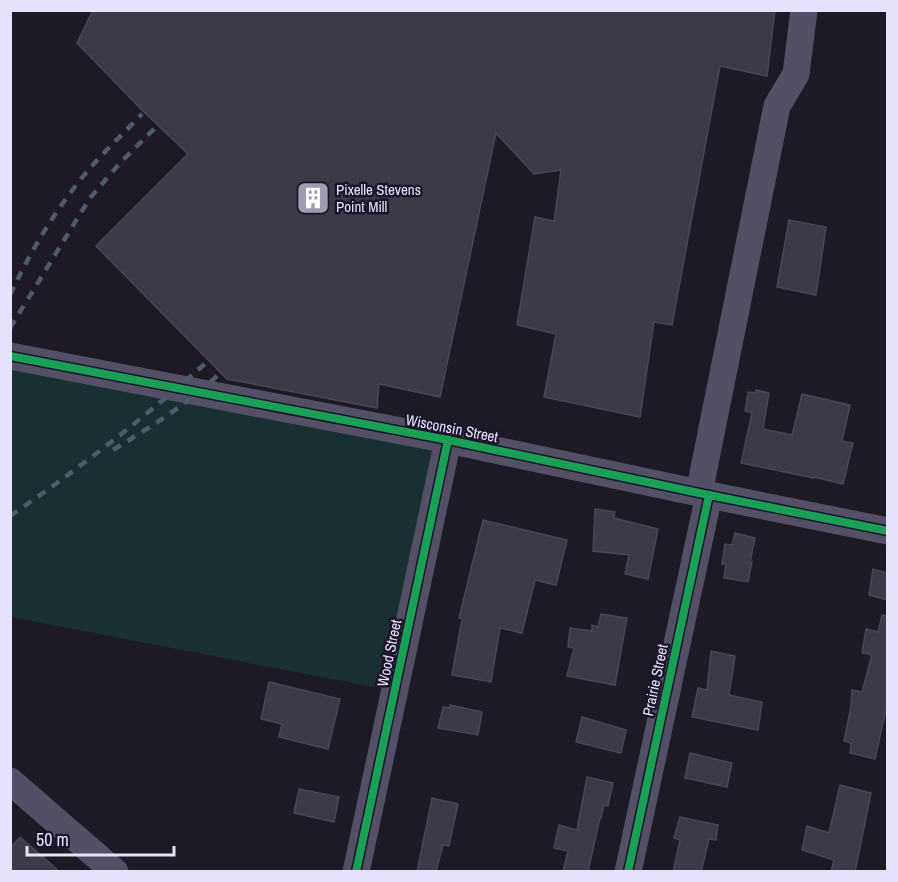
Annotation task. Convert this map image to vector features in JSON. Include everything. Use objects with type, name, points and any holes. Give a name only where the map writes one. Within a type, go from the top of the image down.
[{"type":"street","name":"Prairie Street","points":[[628,872],[704,494],[777,106],[796,74],[804,10]]},
{"type":"street","name":"Wisconsin Street","points":[[10,356],[448,440],[888,531]]},
{"type":"street","name":"Wood Street","points":[[356,872],[448,440]]},
{"type":"street","points":[[10,781],[116,872]]},
{"type":"green space","points":[[10,342],[447,429],[384,689],[11,617]]},
{"type":"building","name":"Pixelle Stevens Point Mill","points":[[93,10],[775,10],[767,76],[720,66],[672,325],[654,322],[640,417],[544,397],[556,334],[517,325],[535,217],[554,221],[561,170],[534,174],[496,133],[440,397],[379,384],[377,408],[227,379],[96,246],[188,154],[77,43]]},
{"type":"building","points":[[789,220],[826,227],[816,295],[777,287]]},
{"type":"building","points":[[756,390],[769,393],[763,429],[792,435],[802,394],[850,405],[842,441],[853,443],[843,484],[741,463],[752,413],[745,411],[748,392],[756,393]]},
{"type":"building","points":[[595,509],[615,512],[614,518],[658,529],[648,579],[625,574],[629,555],[593,551]]},
{"type":"building","points":[[483,520],[567,540],[556,585],[535,580],[522,633],[500,628],[491,682],[452,675],[462,619],[459,618]]},
{"type":"building","points":[[735,533],[755,538],[748,582],[724,578],[726,564],[722,564],[725,544],[732,545]]},
{"type":"building","points":[[873,569],[888,573],[888,600],[869,595]]},
{"type":"building","points":[[601,614],[627,618],[615,685],[567,676],[574,648],[568,647],[570,628],[592,631],[592,625],[598,627]]},
{"type":"building","points":[[882,615],[888,616],[888,700],[875,759],[850,753],[851,743],[844,741],[852,690],[862,692],[872,655],[862,653],[866,629],[878,632]]},
{"type":"building","points":[[711,651],[735,656],[729,695],[762,702],[758,730],[692,717],[698,688],[707,690]]},
{"type":"building","points":[[269,682],[340,699],[328,749],[279,737],[282,724],[261,719]]},
{"type":"building","points":[[450,705],[482,712],[478,735],[438,728],[443,707],[450,708]]},
{"type":"building","points":[[582,717],[626,730],[621,753],[576,742]]},
{"type":"building","points":[[690,753],[732,763],[727,787],[685,778]]},
{"type":"building","points":[[587,777],[613,783],[608,806],[604,805],[600,818],[588,872],[563,872],[568,851],[554,848],[559,825],[577,830]]},
{"type":"building","points":[[840,785],[871,793],[855,872],[831,872],[834,860],[802,850],[807,826],[829,833]]},
{"type":"building","points":[[299,789],[339,797],[334,822],[294,813]]},
{"type":"building","points":[[432,798],[458,804],[449,846],[443,845],[436,872],[417,872]]},
{"type":"building","points":[[680,817],[718,825],[716,840],[709,839],[701,872],[673,872],[680,840],[674,838]]},
{"type":"building","points":[[20,837],[60,872],[10,872],[10,848]]},
{"type":"railway","points":[[10,295],[39,240],[65,201],[90,168],[142,114]]},
{"type":"railway","points":[[10,328],[90,198],[120,163],[156,127]]},
{"type":"railway","points":[[10,516],[111,442],[207,362]]},
{"type":"railway","points":[[113,450],[181,406],[218,375]]},
{"type":"cycle path","points":[[10,356],[448,440],[888,531]]},
{"type":"cycle path","points":[[356,872],[448,440]]},
{"type":"cycle path","points":[[628,872],[709,495]]},
{"type":"place","name":"Pixelle Stevens Point Mill","points":[[313,198]]}]
